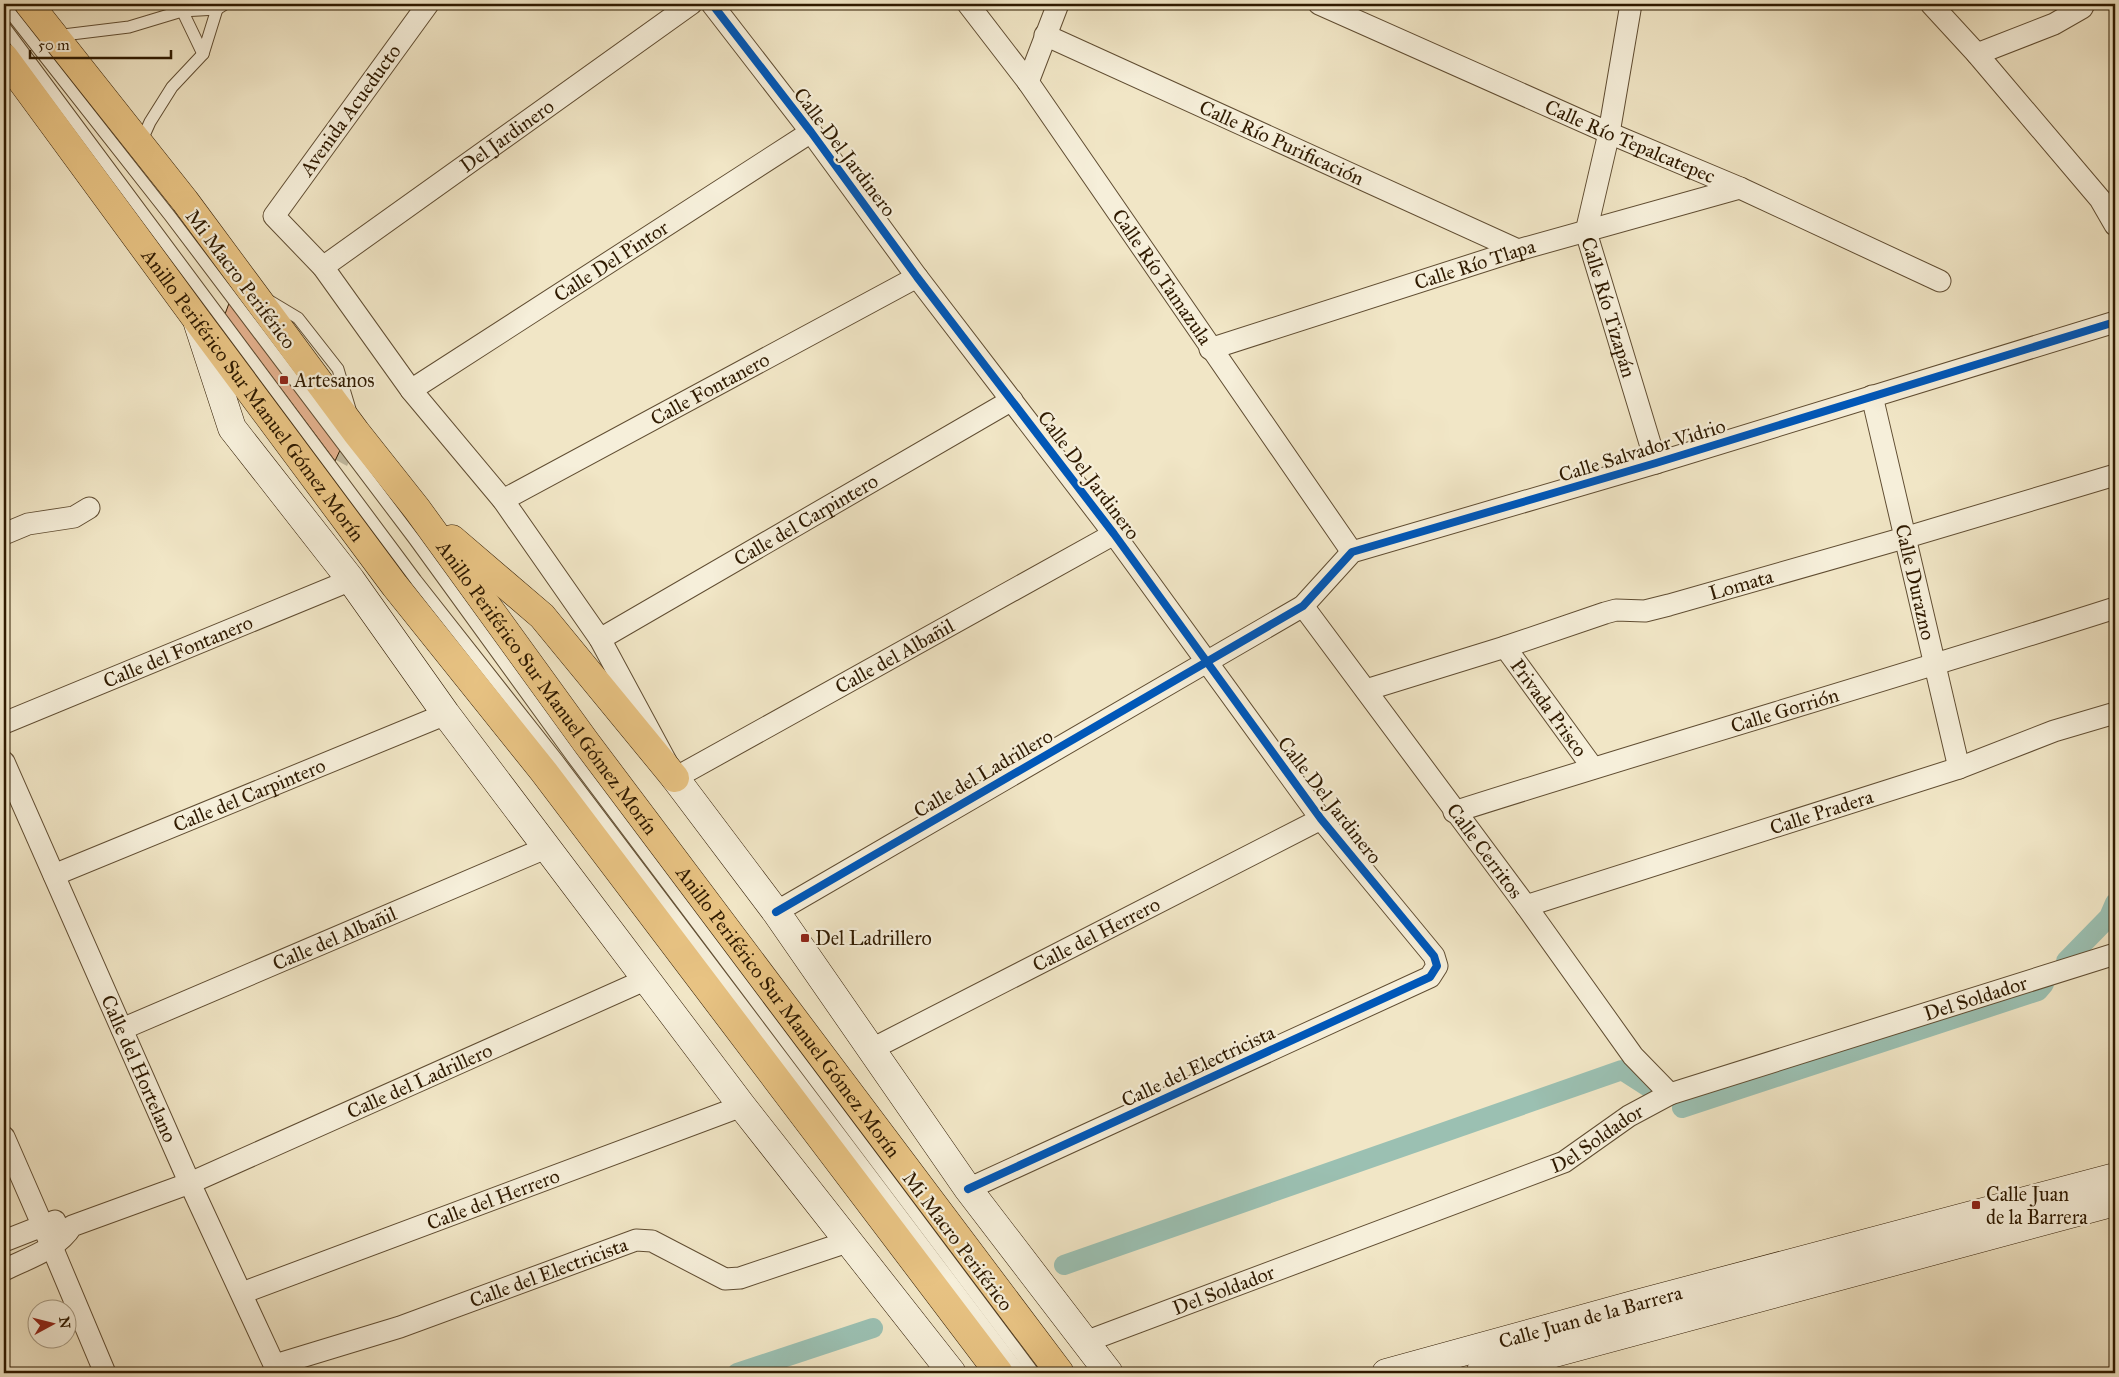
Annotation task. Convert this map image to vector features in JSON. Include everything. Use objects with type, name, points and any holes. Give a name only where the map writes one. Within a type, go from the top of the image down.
[{"type":"highway","name":"Anillo Periférico Sur Manuel Gómez Morín","points":[[30,4],[53,36],[140,144],[178,208],[417,509],[585,741],[1060,1373]]},
{"type":"highway","name":"Anillo Periférico Sur Manuel Gómez Morín","points":[[4,57],[150,240],[205,315],[395,586],[544,772],[1009,1366]]},
{"type":"highway","points":[[417,509],[542,616],[675,778]]},
{"type":"main road","points":[[205,315],[232,428],[351,580],[446,714],[548,846],[742,1106],[847,1242],[952,1373]]},
{"type":"main road","points":[[675,778],[776,912],[968,1189],[1109,1373]]},
{"type":"main road","name":"Calle Juan de la Barrera","points":[[1386,1373],[1643,1316],[1927,1240],[2115,1177]]},
{"type":"main road","name":"Calle Juan de la Barrera","points":[[1927,1240],[2115,1202]]},
{"type":"main road","name":"Calle Juan de la Barrera","points":[[1480,1373],[1643,1316]]},
{"type":"main road","points":[[1082,1373],[1085,1362],[1085,1342]]},
{"type":"street","name":"Avenida Acueducto","points":[[323,267],[274,216],[428,4]]},
{"type":"street","name":"Del Jardinero","points":[[323,267],[691,4]]},
{"type":"street","name":"Calle Del Jardinero","points":[[712,4],[811,132],[917,277],[1114,534],[1322,819],[1434,956],[1437,966]]},
{"type":"street","name":"Calle Río Tamazula","points":[[968,4],[1028,82],[1210,349],[1352,552]]},
{"type":"street","points":[[1028,82],[1058,4]]},
{"type":"street","name":"Calle Río Tepalcatepec","points":[[1320,4],[1608,133],[1740,188],[1940,281]]},
{"type":"street","name":"Calle Río Tizapán","points":[[1631,4],[1608,133],[1586,232],[1656,463]]},
{"type":"street","points":[[1930,4],[1977,54],[2100,199],[2115,225]]},
{"type":"street","points":[[1977,54],[2061,21],[2082,8],[2084,4]]},
{"type":"street","name":"Calle Río Purificación","points":[[1045,35],[1518,250]]},
{"type":"street","name":"Calle Del Pintor","points":[[411,390],[811,132]]},
{"type":"street","name":"Calle Río Tlapa","points":[[1210,349],[1518,250],[1740,188]]},
{"type":"street","points":[[323,267],[411,390],[503,500],[600,639],[675,778]]},
{"type":"street","name":"Calle Fontanero","points":[[503,500],[917,277]]},
{"type":"street","name":"Calle Salvador Vidrio","points":[[1352,552],[1656,463],[2115,322]]},
{"type":"street","name":"Calle Durazno","points":[[1872,396],[1959,768]]},
{"type":"street","name":"Calle del Carpintero","points":[[600,639],[1012,400]]},
{"type":"street","name":"Lomata","points":[[1366,690],[1505,647],[1605,613],[1616,610],[1646,610],[1661,607],[1904,538],[2115,475]]},
{"type":"street","points":[[4,534],[28,524],[74,517],[89,508]]},
{"type":"street","name":"Calle del Albañil","points":[[675,778],[1114,534]]},
{"type":"street","points":[[1207,661],[1303,606],[1352,552]]},
{"type":"street","name":"Calle del Fontanero","points":[[4,723],[351,580]]},
{"type":"street","name":"Calle Cerritos","points":[[1303,606],[1454,812],[1526,906],[1633,1056],[1670,1094]]},
{"type":"street","name":"Calle Gorrión","points":[[1454,812],[1592,768],[1935,666],[2115,608]]},
{"type":"street","name":"Privada Prisco","points":[[1505,647],[1592,768]]},
{"type":"street","name":"Calle del Ladrillero","points":[[776,912],[1207,661]]},
{"type":"street","name":"Calle Pradera","points":[[1526,906],[1959,768],[2054,732],[2115,713]]},
{"type":"street","name":"Calle del Carpintero","points":[[54,875],[446,714]]},
{"type":"street","name":"Calle del Hortelano","points":[[4,762],[190,1183],[276,1369]]},
{"type":"street","name":"Calle del Herrero","points":[[870,1050],[1322,819]]},
{"type":"street","name":"Calle del Albañil","points":[[122,1028],[548,846]]},
{"type":"street","name":"Del Soldador","points":[[1085,1342],[1564,1162],[1629,1116],[1670,1094],[2115,954]]},
{"type":"street","name":"Calle del Electricista","points":[[968,1189],[1430,977],[1437,966]]},
{"type":"street","name":"Calle del Ladrillero","points":[[72,1226],[190,1183],[647,979]]},
{"type":"street","name":"Calle del Herrero","points":[[242,1293],[742,1106]]},
{"type":"street","points":[[4,1137],[105,1373]]},
{"type":"street","points":[[4,1242],[54,1221],[72,1226],[64,1238],[52,1247],[4,1270]]},
{"type":"street","name":"Calle del Electricista","points":[[276,1369],[400,1327],[636,1240],[652,1241],[725,1279],[740,1278],[847,1242]]},
{"type":"lane","name":"Mi Macro Periférico","points":[[4,5],[178,208]]},
{"type":"lane","points":[[53,36],[129,27],[181,8],[221,6],[203,54],[172,88],[150,122],[140,144]]},
{"type":"lane","points":[[181,8],[203,54]]},
{"type":"lane","name":"Mi Macro Periférico","points":[[4,26],[150,240]]},
{"type":"lane","name":"Mi Macro Periférico","points":[[238,285],[414,539],[1009,1366],[1034,1373]]},
{"type":"building","name":"Artesanos","points":[[231,298],[342,446],[335,461],[225,314]]},
{"type":"waterway","points":[[2066,961],[2109,917],[2115,903]]},
{"type":"waterway","points":[[1682,1108],[2038,991],[2044,984]]},
{"type":"waterway","points":[[1064,1265],[1622,1070],[1650,1088]]},
{"type":"waterway","points":[[737,1373],[873,1328]]},
{"type":"cycle path","points":[[712,4],[811,132],[917,277],[1114,534],[1321,819],[1434,956],[1437,966],[1430,977],[968,1189]]},
{"type":"cycle path","points":[[776,912],[1303,606],[1352,552],[1656,463],[2115,322]]},
{"type":"place","name":"Artesanos","points":[[284,380]]},
{"type":"place","name":"Del Ladrillero","points":[[805,938]]},
{"type":"place","name":"Calle Juan de la Barrera","points":[[1976,1205]]}]
